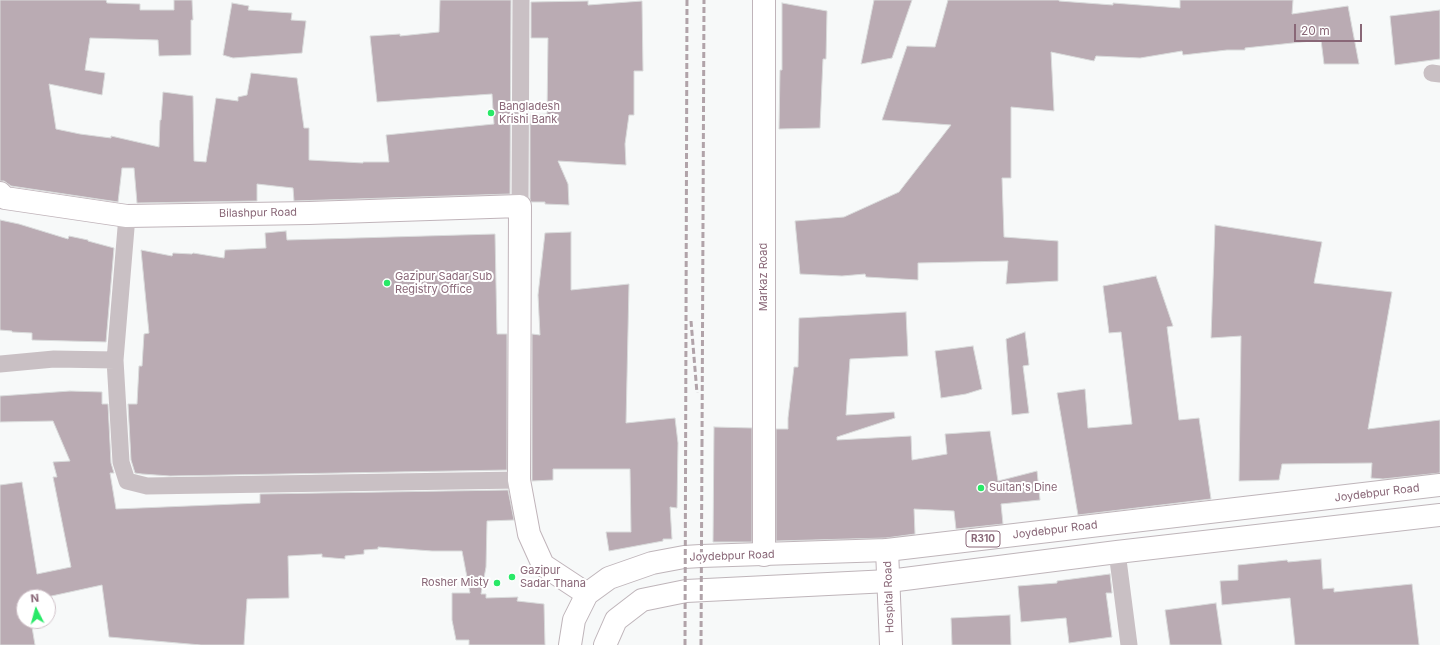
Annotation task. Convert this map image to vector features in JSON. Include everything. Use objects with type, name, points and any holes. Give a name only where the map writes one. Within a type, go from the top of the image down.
[{"type":"main road","name":"Markaz Road","points":[[764,0],[764,555]]},
{"type":"main road","name":"Bilashpur Road","points":[[0,193],[5,198],[127,216],[309,213],[520,206]]},
{"type":"main road","points":[[520,206],[519,480],[529,534],[543,565],[587,594]]},
{"type":"main road","name":"Joydebpur Road","points":[[570,645],[574,620],[587,594],[609,578],[652,563],[684,557],[887,550],[1440,485]]},
{"type":"main road","points":[[605,645],[616,620],[642,600],[686,591],[889,581],[1117,552],[1440,515]]},
{"type":"main road","name":"Hospital Road","points":[[887,550],[891,645]]},
{"type":"street","points":[[520,206],[521,0]]},
{"type":"street","points":[[127,216],[115,360],[121,462],[127,481],[147,486],[519,480]]},
{"type":"street","points":[[0,364],[54,359],[115,360]]},
{"type":"street","points":[[1117,552],[1129,645]]},
{"type":"building","points":[[0,0],[106,0],[107,3],[140,4],[140,10],[174,10],[174,0],[192,0],[193,20],[191,20],[191,55],[159,56],[158,40],[90,38],[85,70],[105,73],[102,95],[49,84],[56,129],[111,138],[111,136],[159,147],[163,92],[193,96],[194,161],[206,162],[216,98],[238,101],[238,97],[247,95],[251,73],[297,78],[304,128],[309,128],[309,160],[363,163],[389,162],[386,135],[494,124],[492,94],[377,102],[370,36],[400,34],[400,36],[439,32],[440,0],[511,0],[510,194],[294,201],[293,188],[257,184],[257,201],[137,203],[134,168],[122,168],[118,202],[11,186],[4,181],[0,181]]},
{"type":"building","points":[[874,0],[912,0],[892,58],[861,64]]},
{"type":"building","points":[[948,0],[1059,0],[1113,5],[1113,3],[1180,8],[1180,0],[1293,0],[1292,14],[1348,6],[1359,64],[1324,64],[1321,40],[1245,48],[1245,50],[1227,50],[1183,55],[1182,51],[1140,58],[1096,56],[1094,61],[1051,52],[1054,111],[1011,107],[1011,178],[1002,178],[1004,237],[1058,241],[1058,281],[1006,284],[1008,261],[918,263],[918,280],[866,277],[865,274],[842,276],[800,274],[795,221],[844,217],[899,192],[951,125],[882,120],[907,46],[935,47]]},
{"type":"building","points":[[588,1],[588,5],[642,1],[643,71],[634,71],[634,115],[629,115],[625,144],[626,165],[558,161],[568,184],[569,205],[531,202],[530,115],[547,114],[548,38],[531,38],[531,2]]},
{"type":"building","points":[[232,3],[249,6],[248,10],[292,13],[291,20],[306,21],[302,53],[233,58],[223,55]]},
{"type":"building","points":[[782,3],[827,11],[826,59],[823,59],[820,128],[779,129],[780,70],[782,70]]},
{"type":"building","points":[[1440,10],[1440,59],[1395,65],[1390,16]]},
{"type":"building","points":[[0,220],[19,224],[68,239],[69,236],[114,248],[106,342],[32,340],[32,333],[0,330]]},
{"type":"building","points":[[1215,225],[1322,242],[1314,283],[1392,292],[1368,429],[1440,420],[1440,473],[1383,479],[1371,478],[1372,463],[1282,464],[1279,480],[1239,481],[1241,336],[1211,338]]},
{"type":"building","points":[[286,231],[287,240],[495,234],[497,334],[507,334],[507,470],[170,476],[135,473],[131,460],[128,404],[137,404],[139,366],[142,366],[144,334],[149,333],[141,250],[172,256],[173,253],[193,253],[224,258],[225,250],[266,248],[265,233]]},
{"type":"building","points":[[571,232],[571,290],[629,284],[626,423],[675,418],[678,443],[677,508],[670,507],[672,539],[663,539],[663,541],[609,551],[606,532],[631,532],[630,469],[553,469],[553,480],[532,481],[532,334],[540,335],[538,295],[545,233]]},
{"type":"building","points":[[1156,276],[1173,326],[1167,327],[1179,420],[1199,418],[1211,499],[1078,515],[1057,393],[1085,389],[1088,428],[1132,424],[1121,332],[1109,333],[1103,286]]},
{"type":"building","points":[[906,312],[908,356],[850,359],[846,415],[894,412],[895,418],[837,437],[837,440],[911,436],[912,460],[947,454],[945,434],[990,431],[998,481],[1037,471],[1040,500],[1001,504],[1003,524],[956,529],[954,511],[914,509],[915,534],[886,538],[776,541],[776,429],[788,429],[794,367],[798,367],[799,318]]},
{"type":"building","points":[[1025,332],[1029,365],[1023,366],[1029,413],[1012,415],[1006,339]]},
{"type":"building","points":[[973,346],[982,389],[966,394],[941,398],[935,351]]},
{"type":"building","points":[[70,391],[102,392],[102,404],[108,404],[111,463],[114,473],[110,473],[116,509],[260,503],[260,494],[508,490],[514,520],[487,521],[486,567],[481,594],[486,594],[486,598],[518,597],[517,601],[544,604],[545,645],[469,645],[469,640],[456,640],[452,620],[452,593],[470,593],[462,551],[432,551],[378,547],[378,549],[364,550],[364,554],[345,556],[345,559],[322,557],[322,554],[288,556],[289,598],[247,599],[244,645],[201,645],[109,637],[102,585],[56,595],[56,589],[16,589],[16,629],[32,629],[35,645],[0,645],[0,485],[22,482],[37,574],[71,567],[53,477],[57,477],[53,462],[70,461],[53,421],[0,422],[0,396]]},
{"type":"building","points":[[714,427],[752,428],[752,542],[713,542]]},
{"type":"building","points":[[1321,559],[1323,589],[1334,588],[1334,592],[1412,584],[1419,645],[1295,645],[1290,598],[1222,605],[1220,581],[1238,580],[1238,565],[1287,560],[1288,562]]},
{"type":"building","points":[[1110,574],[1112,593],[1106,593],[1112,637],[1069,643],[1066,618],[1021,622],[1018,586],[1057,583],[1057,581]]},
{"type":"building","points":[[1216,603],[1222,645],[1170,645],[1165,610]]},
{"type":"building","points":[[1010,615],[1011,645],[952,645],[951,618]]},
{"type":"railway","points":[[685,645],[687,0]]},
{"type":"railway","points":[[702,445],[704,0]]},
{"type":"railway","points":[[691,321],[697,393]]},
{"type":"railway","points":[[701,645],[702,441]]},
{"type":"place","name":"Bangladesh Krishi Bank","points":[[491,113]]},
{"type":"place","name":"Gazipur Sadar Sub Registry Office","points":[[387,283]]},
{"type":"place","name":"Sultan's Dine","points":[[981,488]]},
{"type":"place","name":"Gazipur Sadar Thana","points":[[512,577]]},
{"type":"place","name":"Rosher Misty","points":[[497,583]]}]
